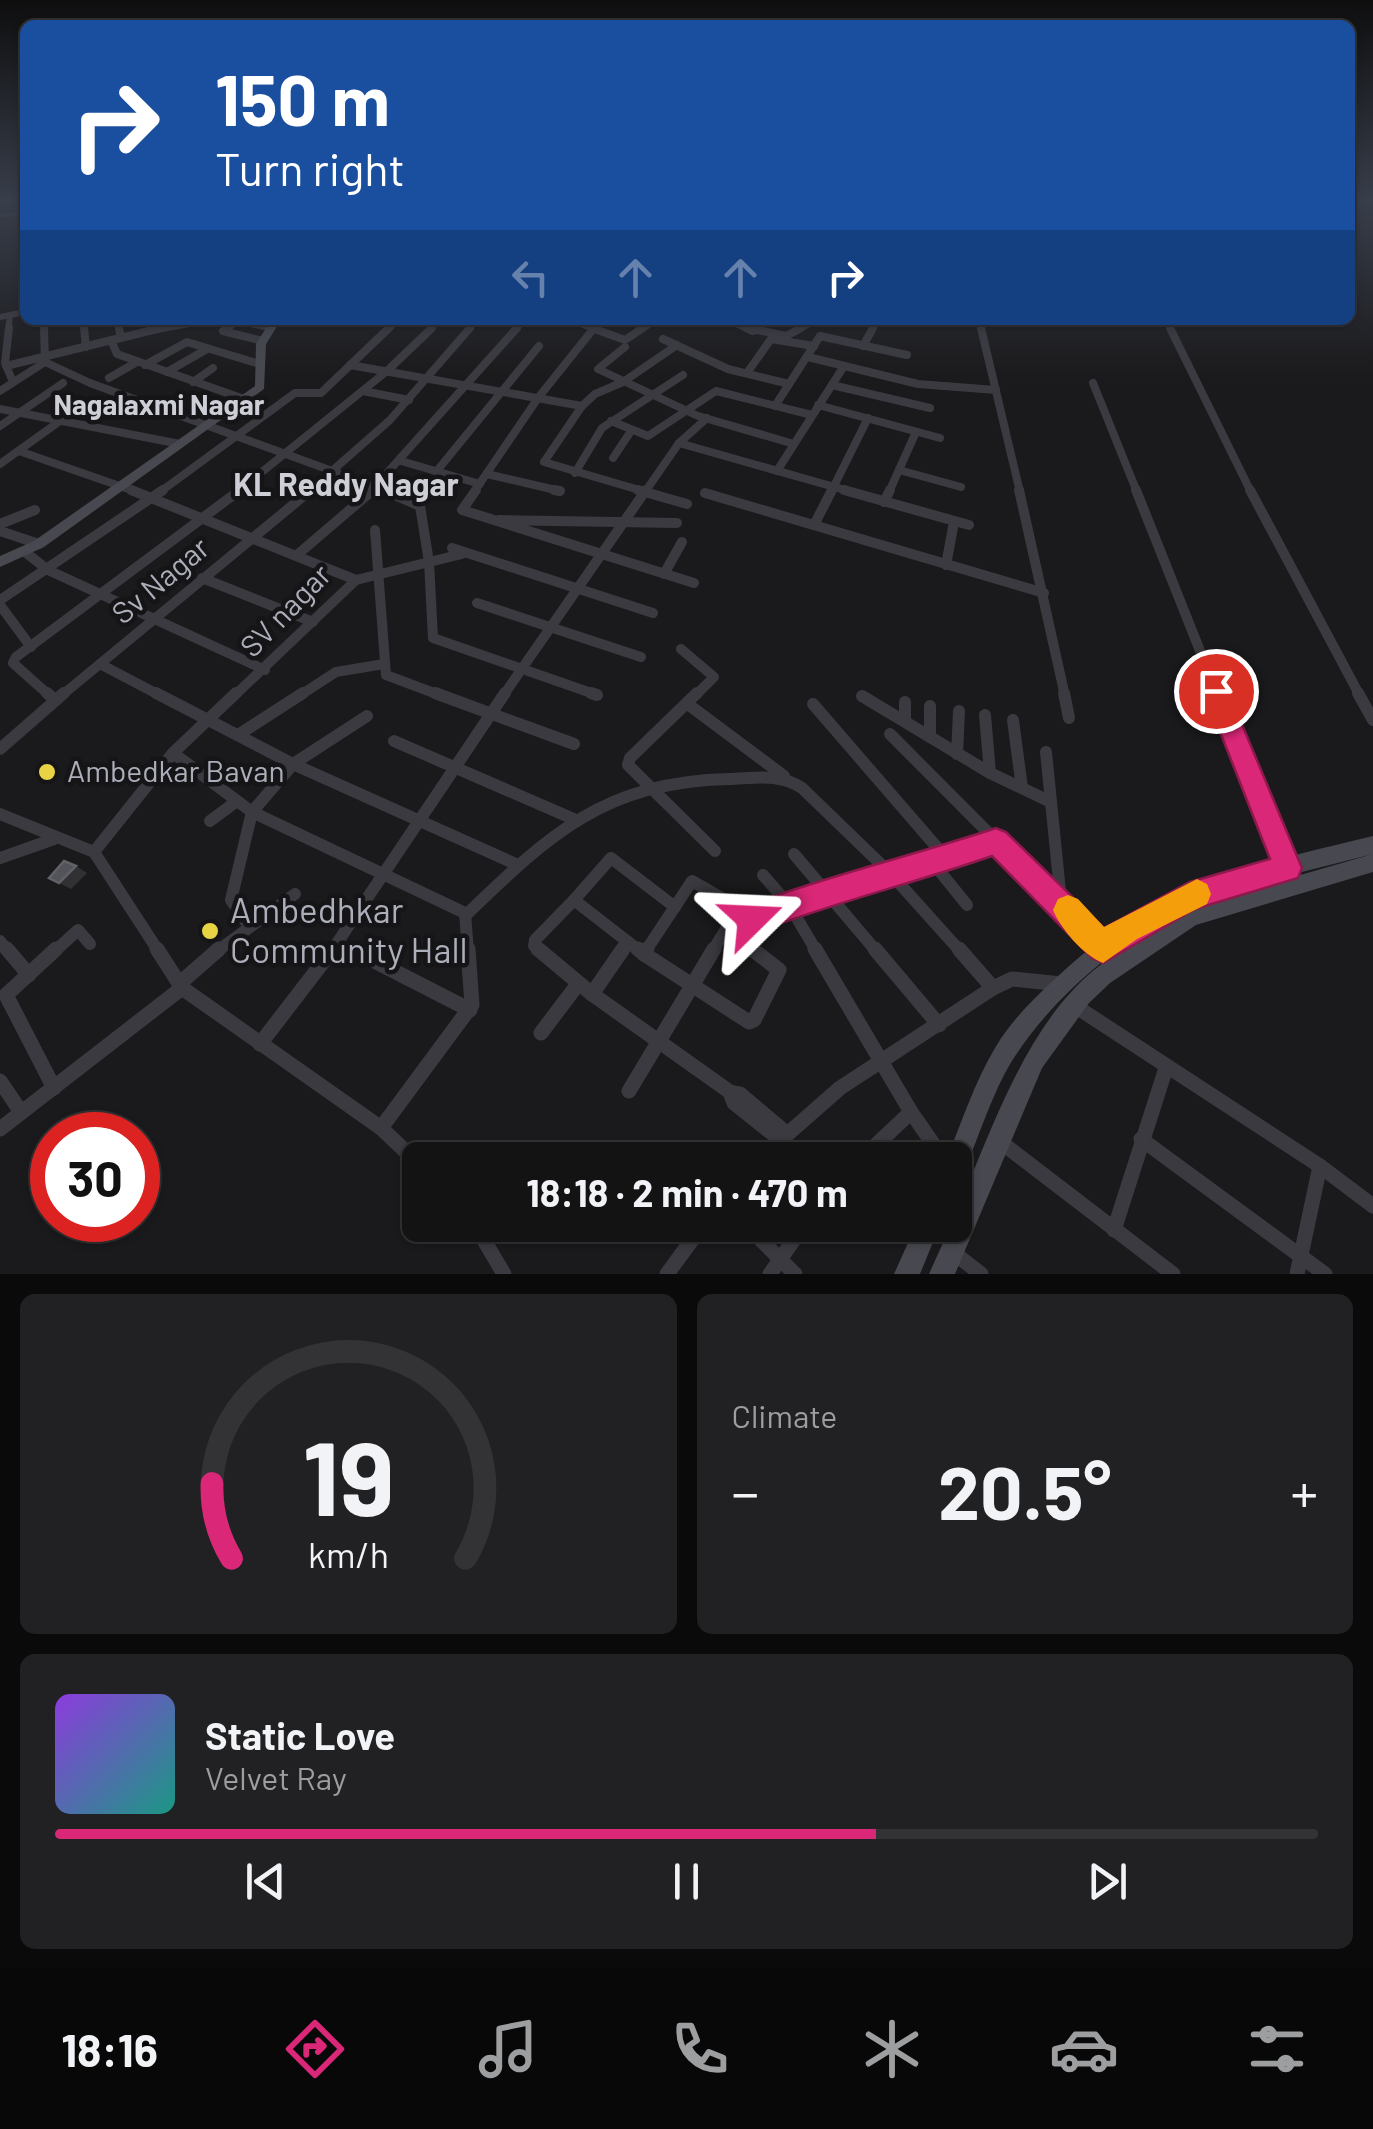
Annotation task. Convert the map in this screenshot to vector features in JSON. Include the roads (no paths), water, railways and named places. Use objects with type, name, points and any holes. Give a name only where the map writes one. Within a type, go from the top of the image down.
[{"type":"main road","points":[[0,562],[39,544],[262,385],[256,362],[269,330]]},
{"type":"main road","points":[[942,1274],[1034,1060],[1074,1006],[1116,964],[1167,930],[1373,845]]},
{"type":"main road","points":[[959,1142],[1020,1029],[1062,984],[1127,929],[1190,896],[1373,863]]},
{"type":"main road","points":[[907,1274],[921,1242]]},
{"type":"street","points":[[5,316],[3,366],[13,382]]},
{"type":"street","points":[[84,325],[86,347]]},
{"type":"street","points":[[117,325],[117,354],[244,399]]},
{"type":"street","points":[[154,325],[155,331]]},
{"type":"street","points":[[3,366],[174,325]]},
{"type":"street","points":[[167,372],[233,325]]},
{"type":"street","points":[[32,647],[1,609],[48,570],[296,393],[321,393],[393,325]]},
{"type":"street","points":[[0,666],[104,595],[288,454],[435,325]]},
{"type":"street","name":"Sv Nagar","points":[[0,750],[202,578],[335,473],[387,425],[472,325]]},
{"type":"street","points":[[297,555],[378,486],[520,325]]},
{"type":"street","points":[[585,325],[630,340],[650,325]]},
{"type":"street","points":[[733,325],[762,340]]},
{"type":"street","points":[[748,325],[772,339],[814,346]]},
{"type":"street","points":[[751,325],[786,336],[808,325]]},
{"type":"street","points":[[980,325],[1044,593],[1069,718]]},
{"type":"street","points":[[1168,325],[1260,510],[1373,720]]},
{"type":"street","points":[[863,346],[874,326]]},
{"type":"street","points":[[44,327],[45,359]]},
{"type":"street","points":[[594,328],[538,398],[462,510],[694,582]]},
{"type":"street","points":[[223,331],[269,330]]},
{"type":"street","points":[[775,406],[820,336],[907,355]]},
{"type":"street","points":[[663,339],[747,374],[789,384]]},
{"type":"street","points":[[747,374],[772,339]]},
{"type":"street","points":[[109,378],[185,342],[256,362]]},
{"type":"street","points":[[677,346],[623,382],[595,394],[582,406],[544,462],[686,504]]},
{"type":"street","points":[[436,472],[537,347]]},
{"type":"street","points":[[625,347],[598,369],[685,410],[794,444]]},
{"type":"street","points":[[808,357],[918,384],[996,390]]},
{"type":"street","points":[[0,390],[45,359]]},
{"type":"street","points":[[45,359],[206,426],[378,486],[420,506],[429,562],[433,638],[598,695]]},
{"type":"street","points":[[350,365],[582,406]]},
{"type":"street","points":[[777,471],[844,366]]},
{"type":"street","points":[[193,382],[213,368]]},
{"type":"street","points":[[575,473],[610,421],[683,375]]},
{"type":"street","points":[[0,426],[63,383]]},
{"type":"street","points":[[1093,383],[1293,877]]},
{"type":"street","points":[[832,384],[930,408]]},
{"type":"street","points":[[610,421],[648,436],[716,391],[812,415]]},
{"type":"street","points":[[363,392],[408,400]]},
{"type":"street","points":[[892,425],[906,402]]},
{"type":"street","points":[[818,405],[940,438]]},
{"type":"street","points":[[0,409],[180,444]]},
{"type":"street","points":[[260,1044],[383,878],[521,668],[679,443],[708,418]]},
{"type":"street","points":[[814,525],[868,418]]},
{"type":"street","points":[[0,464],[60,421]]},
{"type":"street","points":[[613,458],[630,431]]},
{"type":"street","points":[[884,502],[916,432]]},
{"type":"street","points":[[679,443],[970,526]]},
{"type":"street","name":"SV nagar","points":[[19,450],[122,486],[356,580],[265,670],[173,752],[94,852]]},
{"type":"street","points":[[401,461],[480,484]]},
{"type":"street","points":[[899,470],[962,488]]},
{"type":"street","points":[[487,474],[560,491]]},
{"type":"street","points":[[704,492],[1044,593]]},
{"type":"street","points":[[0,527],[35,510]]},
{"type":"street","points":[[485,520],[562,518],[677,523]]},
{"type":"street","points":[[555,541],[562,518]]},
{"type":"street","points":[[946,565],[954,522]]},
{"type":"street","points":[[0,527],[39,544]]},
{"type":"street","points":[[374,530],[384,664],[389,676],[574,744]]},
{"type":"street","points":[[664,574],[682,542]]},
{"type":"street","points":[[356,580],[458,551],[653,613]]},
{"type":"street","points":[[25,552],[48,570],[265,670]]},
{"type":"street","points":[[202,578],[313,622]]},
{"type":"street","points":[[477,603],[640,657]]},
{"type":"street","points":[[0,632],[13,625]]},
{"type":"street","points":[[681,649],[714,674],[689,705],[628,761],[648,786],[716,851]]},
{"type":"street","points":[[13,660],[55,700]]},
{"type":"street","points":[[100,664],[293,764],[518,865]]},
{"type":"street","points":[[238,735],[336,672],[384,664]]},
{"type":"street","points":[[862,696],[990,773],[1052,802]]},
{"type":"street","points":[[905,702],[905,721]]},
{"type":"street","points":[[813,704],[940,861],[967,905]]},
{"type":"street","points":[[689,705],[802,788],[890,873],[992,988]]},
{"type":"street","points":[[930,706],[930,737]]},
{"type":"street","points":[[957,754],[959,712]]},
{"type":"street","points":[[985,714],[990,773]]},
{"type":"street","points":[[248,925],[231,900],[252,812],[293,764],[368,716]]},
{"type":"street","points":[[1013,720],[1022,788]]},
{"type":"street","points":[[890,734],[1103,948]]},
{"type":"street","points":[[394,741],[576,820]]},
{"type":"street","points":[[173,752],[252,812],[383,878],[463,910],[473,1000],[470,1010],[381,1128]]},
{"type":"street","points":[[1046,752],[1061,902]]},
{"type":"street","points":[[466,916],[518,865],[576,820],[648,786],[785,777]]},
{"type":"street","points":[[210,821],[237,800]]},
{"type":"street","points":[[0,814],[94,852],[180,986],[381,1128],[402,1148]]},
{"type":"street","points":[[0,858],[55,839]]},
{"type":"street","points":[[752,919],[824,892],[996,842]]},
{"type":"street","points":[[794,854],[939,1024]]},
{"type":"street","points":[[675,907],[611,858],[534,946],[578,984],[730,1092],[734,1103],[782,1135]]},
{"type":"street","points":[[763,875],[790,904],[880,1060],[934,1142]]},
{"type":"street","points":[[629,1091],[736,910],[700,884],[688,883],[644,954]]},
{"type":"street","points":[[0,1129],[180,986],[248,925],[295,894]]},
{"type":"street","points":[[574,900],[644,954],[744,1020],[754,1020],[779,970],[726,929]]},
{"type":"street","points":[[54,1088],[6,995],[78,930],[90,944]]},
{"type":"street","points":[[0,941],[29,976]]},
{"type":"street","points":[[338,942],[470,1010]]},
{"type":"street","points":[[592,994],[628,942]]},
{"type":"street","points":[[775,1142],[880,1060],[992,988],[1012,979],[1062,984]]},
{"type":"street","points":[[541,1033],[578,984]]},
{"type":"street","points":[[1074,1006],[1320,1166],[1373,1206]]},
{"type":"street","points":[[1114,1230],[1166,1068]]},
{"type":"street","points":[[0,1082],[21,1112]]},
{"type":"street","points":[[880,1142],[912,1112]]},
{"type":"street","points":[[1141,1139],[1326,1274]]},
{"type":"street","points":[[997,1140],[1172,1274]]},
{"type":"street","points":[[1297,1274],[1320,1166]]},
{"type":"street","points":[[485,1242],[504,1274]]},
{"type":"street","points":[[668,1274],[691,1242]]},
{"type":"street","points":[[757,1242],[774,1267],[795,1274]]},
{"type":"street","points":[[774,1267],[792,1242]]},
{"type":"street","points":[[952,1251],[981,1274]]},
{"type":"place","name":"Ambedkar Bavan","points":[[47,772]]},
{"type":"place","name":"Ambedhkar Community Hall","points":[[210,931]]},
{"type":"district","name":"Nagalaxmi Nagar","points":[[159,405]]},
{"type":"district","name":"KL Reddy Nagar","points":[[346,485]]}]
